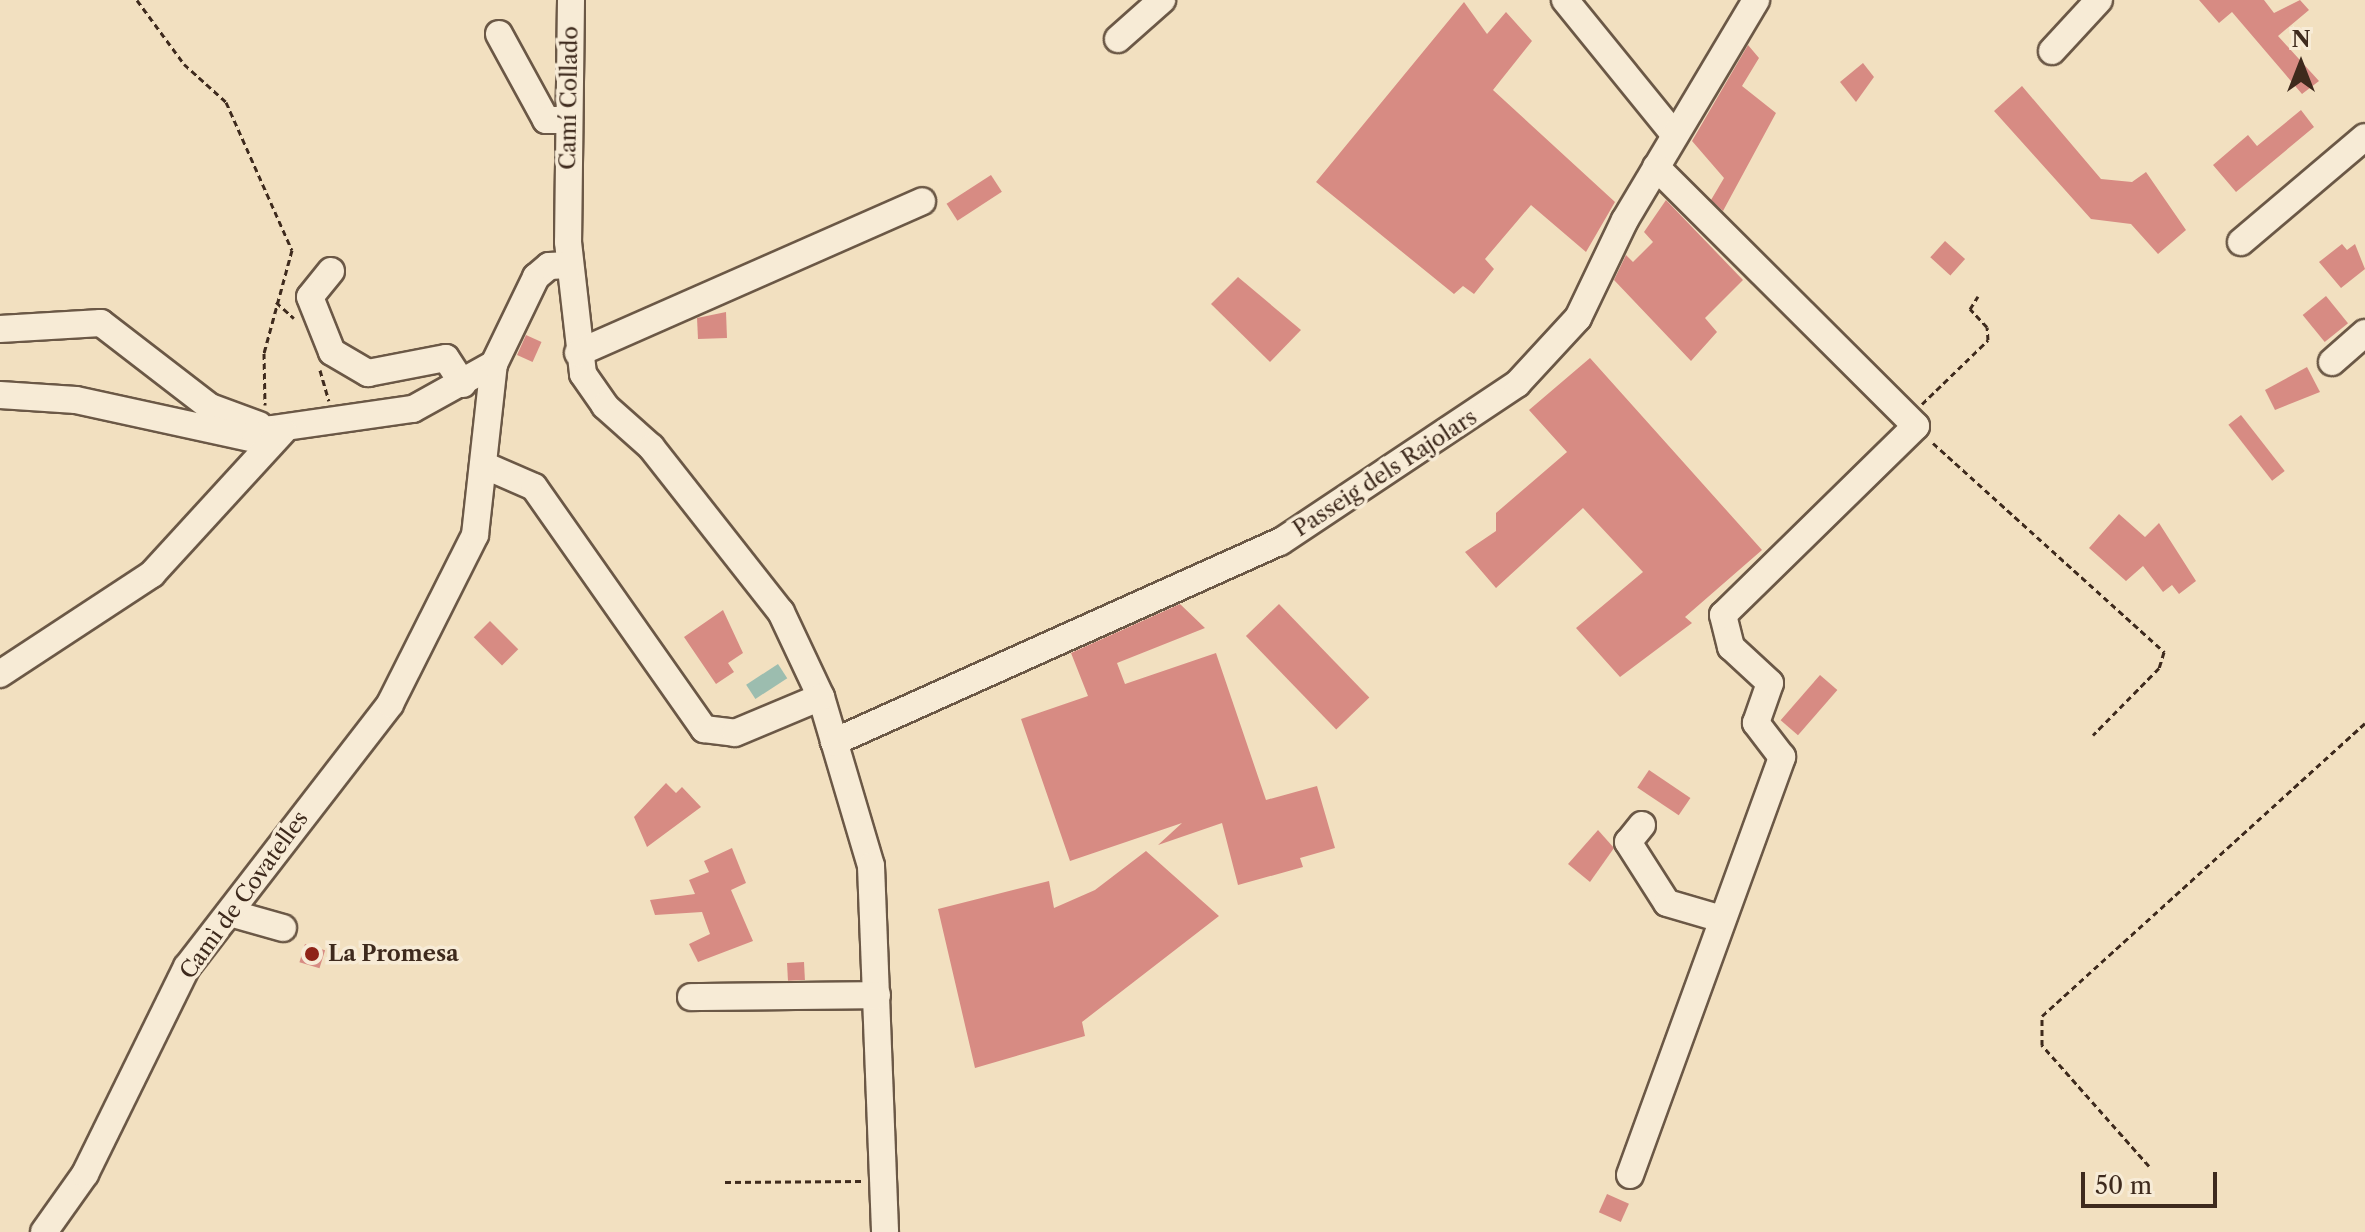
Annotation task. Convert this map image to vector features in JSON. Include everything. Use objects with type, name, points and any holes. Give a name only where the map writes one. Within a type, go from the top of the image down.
[{"type":"street","name":"Camí Collado","points":[[571,0],[569,265],[578,353],[591,391],[651,447],[781,612],[821,697],[867,842],[877,995],[885,1232]]},
{"type":"street","points":[[1118,39],[1162,0]]},
{"type":"street","points":[[1565,0],[1674,134]]},
{"type":"street","name":"Passeig dels Rajolars","points":[[834,742],[1280,542],[1404,464],[1517,384],[1563,340],[1674,134],[1756,0]]},
{"type":"street","points":[[2052,51],[2099,0]]},
{"type":"street","points":[[499,34],[546,120],[569,120]]},
{"type":"street","points":[[2241,242],[2365,137]]},
{"type":"street","points":[[1630,1175],[1782,757],[1756,723],[1770,683],[1731,647],[1723,615],[1912,422],[1656,167]]},
{"type":"street","points":[[578,353],[922,201]]},
{"type":"street","points":[[0,395],[88,402],[243,439],[274,428],[413,409],[463,384],[494,364],[536,277],[549,266],[569,265]]},
{"type":"street","points":[[331,271],[310,297],[339,357],[368,373],[446,358],[463,384]]},
{"type":"street","points":[[0,329],[101,323],[210,407],[274,428]]},
{"type":"street","points":[[2332,362],[2365,333]]},
{"type":"street","name":"Camì de Covatelles","points":[[44,1232],[85,1174],[187,967],[393,696],[475,535],[486,466],[494,364]]},
{"type":"street","points":[[0,674],[152,574],[274,428]]},
{"type":"street","points":[[486,466],[534,487],[704,729],[735,733],[821,697]]},
{"type":"street","points":[[1642,825],[1628,842],[1667,903],[1722,919]]},
{"type":"street","points":[[230,913],[283,928]]},
{"type":"street","points":[[691,997],[877,995]]},
{"type":"path","points":[[137,0],[184,64],[226,102],[292,250],[264,353],[274,428]]},
{"type":"path","points":[[1978,296],[1970,309],[1987,327],[1988,340],[1912,422],[2164,652],[2159,668],[2093,735]]},
{"type":"path","points":[[2149,1166],[2042,1045],[2042,1016],[2365,723]]},
{"type":"path","points":[[725,1182],[883,1180]]},
{"type":"shaded area","points":[[778,664],[787,678],[755,699],[746,685]]},
{"type":"building","points":[[2199,0],[2264,0],[2274,13],[2300,0],[2309,10],[2278,36],[2319,81],[2302,94],[2232,12],[2219,23]]},
{"type":"building","points":[[1464,2],[1487,34],[1506,12],[1532,41],[1493,90],[1615,202],[1586,252],[1531,205],[1485,259],[1494,269],[1474,294],[1463,286],[1454,294],[1316,182]]},
{"type":"building","points":[[1748,45],[1759,58],[1742,86],[1776,113],[1723,211],[1711,200],[1724,178],[1692,141]]},
{"type":"building","points":[[1863,63],[1874,77],[1856,102],[1840,82]]},
{"type":"building","points":[[2022,86],[2101,179],[2132,182],[2146,172],[2186,230],[2158,254],[2131,224],[2091,219],[1994,111]]},
{"type":"building","points":[[2301,110],[2314,127],[2236,192],[2213,165],[2248,135],[2257,146]]},
{"type":"building","points":[[991,175],[1002,192],[957,221],[947,204]]},
{"type":"building","points":[[1666,200],[1743,280],[1705,318],[1717,332],[1691,361],[1614,280],[1626,255],[1633,262],[1653,242],[1644,232]]},
{"type":"building","points":[[1945,241],[1965,259],[1950,275],[1930,257]]},
{"type":"building","points":[[2342,244],[2347,250],[2355,244],[2365,269],[2341,288],[2319,262]]},
{"type":"building","points":[[1238,277],[1301,330],[1270,362],[1211,304]]},
{"type":"building","points":[[2326,296],[2348,323],[2325,342],[2303,315]]},
{"type":"building","points":[[726,312],[727,338],[698,339],[697,318]]},
{"type":"building","points":[[526,335],[542,342],[533,362],[517,355]]},
{"type":"building","points":[[1590,358],[1762,550],[1685,617],[1692,623],[1620,677],[1576,628],[1643,572],[1583,508],[1496,588],[1465,552],[1496,531],[1496,513],[1567,452],[1529,410]]},
{"type":"building","points":[[2307,367],[2320,392],[2275,410],[2265,390]]},
{"type":"building","points":[[2241,415],[2285,471],[2272,481],[2228,425]]},
{"type":"building","points":[[2119,514],[2145,537],[2159,523],[2196,581],[2179,594],[2172,585],[2163,592],[2143,566],[2126,581],[2089,548]]},
{"type":"building","points":[[1180,604],[1205,628],[1117,663],[1125,684],[1216,653],[1266,800],[1317,786],[1335,848],[1300,858],[1303,867],[1238,885],[1222,823],[1158,845],[1182,823],[1070,861],[1021,719],[1088,696],[1071,653]]},
{"type":"building","points":[[1279,604],[1369,698],[1336,729],[1246,636]]},
{"type":"building","points":[[723,610],[743,653],[728,663],[734,672],[716,684],[684,637]]},
{"type":"building","points":[[490,621],[518,649],[502,666],[474,637]]},
{"type":"building","points":[[1820,675],[1837,690],[1798,735],[1781,720]]},
{"type":"building","points":[[1649,770],[1690,798],[1679,815],[1637,787]]},
{"type":"building","points":[[666,783],[676,793],[682,787],[701,807],[647,847],[634,817]]},
{"type":"building","points":[[1598,830],[1614,848],[1590,882],[1568,864]]},
{"type":"building","points":[[732,848],[746,883],[731,890],[753,941],[698,962],[689,944],[710,934],[702,912],[655,915],[650,900],[695,894],[689,880],[709,872],[704,861]]},
{"type":"building","points":[[1146,851],[1219,916],[1082,1022],[1085,1036],[975,1068],[938,909],[1049,881],[1054,908],[1095,890]]},
{"type":"building","points":[[305,944],[325,950],[320,968],[299,962]]},
{"type":"building","points":[[804,962],[805,980],[788,981],[787,963]]},
{"type":"building","points":[[1607,1194],[1629,1204],[1621,1222],[1599,1212]]},
{"type":"place","name":"La Promesa","points":[[312,954]]}]
